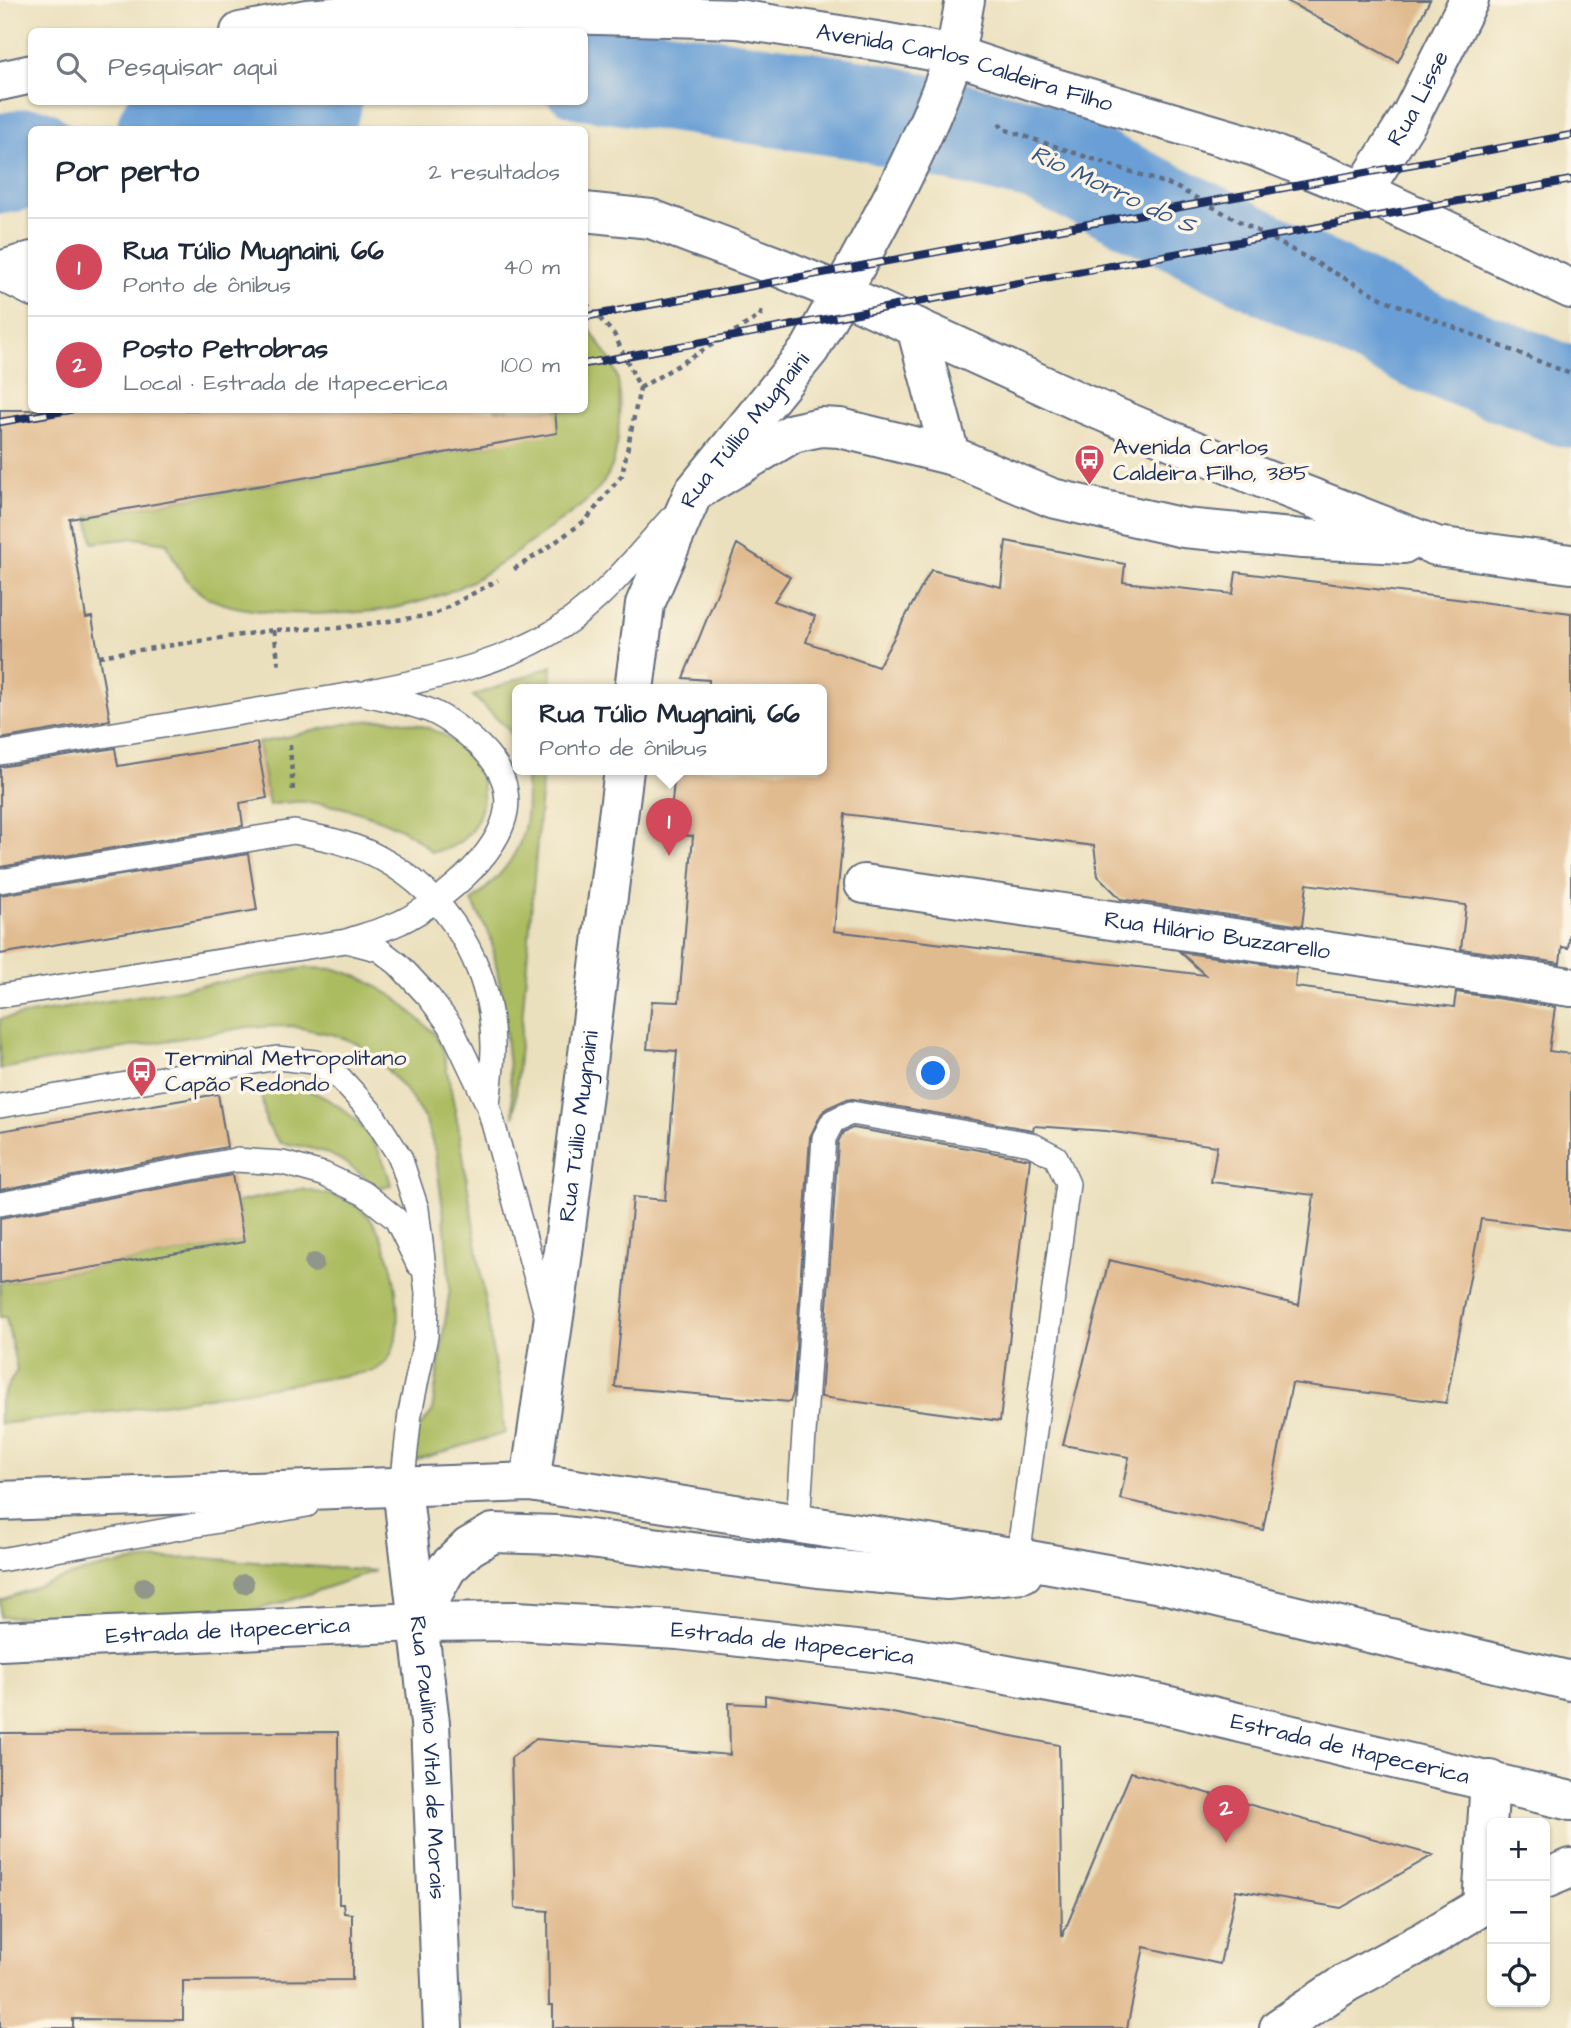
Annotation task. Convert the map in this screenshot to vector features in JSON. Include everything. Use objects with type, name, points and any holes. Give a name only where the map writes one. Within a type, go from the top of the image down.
[{"type":"main road","name":"Rua Túllio Mugnaini","points":[[635,684],[645,604],[693,493],[810,349],[841,293],[899,187],[938,97],[954,55],[965,0]]},
{"type":"main road","name":"Rua Lisse","points":[[1363,191],[1410,115],[1469,0]]},
{"type":"main road","name":"Avenida Carlos Caldeira Filho","points":[[261,28],[307,19],[417,10],[738,19],[954,55],[1253,146],[1363,191],[1571,289]]},
{"type":"main road","points":[[0,81],[28,75]]},
{"type":"main road","points":[[588,212],[651,219],[773,265],[841,293],[1082,403],[1226,464],[1436,546]]},
{"type":"main road","points":[[0,271],[28,262]]},
{"type":"main road","points":[[916,327],[950,455]]},
{"type":"main road","points":[[693,493],[793,433],[821,427],[840,428],[950,455],[1052,498],[1184,528],[1303,539],[1436,546],[1571,564]]},
{"type":"main road","name":"Rua Túllio Mugnaini","points":[[530,1482],[623,775]]},
{"type":"main road","name":"Rua Hilário Buzzarello","points":[[864,884],[1571,988]]},
{"type":"main road","points":[[0,1501],[530,1482],[1018,1558],[1167,1585],[1571,1681]]},
{"type":"main road","name":"Rua Paulino Vital de Morais","points":[[402,1488],[430,1723],[443,2028]]},
{"type":"main road","points":[[417,1622],[447,1568],[469,1548],[493,1533],[558,1535],[818,1568],[947,1580],[1075,1569]]},
{"type":"main road","name":"Estrada de Itapecerica","points":[[0,1641],[417,1622],[516,1621],[678,1630],[900,1655],[1161,1704],[1571,1801]]},
{"type":"main road","points":[[1488,1881],[1490,1780]]},
{"type":"main road","points":[[1550,1877],[1571,1868]]},
{"type":"main road","points":[[1279,2028],[1346,1983],[1487,1903]]},
{"type":"lane","points":[[0,279],[28,293]]},
{"type":"lane","points":[[0,753],[360,693],[435,679],[459,671],[560,628],[589,605],[627,568],[693,493]]},
{"type":"lane","points":[[0,996],[346,941],[399,923],[435,901],[470,872],[495,840],[505,815],[507,793],[503,779],[490,757],[466,732],[433,712],[360,693]]},
{"type":"lane","points":[[0,881],[294,832],[335,839],[379,857],[415,879],[471,950],[487,999],[493,1045],[488,1105]]},
{"type":"lane","points":[[346,941],[380,950],[398,964],[450,1025],[488,1105],[551,1335]]},
{"type":"lane","points":[[0,1106],[277,1058],[315,1062],[341,1079],[371,1112],[400,1157],[417,1209],[427,1293],[426,1336],[410,1413],[402,1488],[0,1560]]},
{"type":"lane","points":[[798,1523],[824,1139],[833,1121],[851,1113],[1031,1144],[1056,1157],[1068,1184],[1018,1558]]},
{"type":"lane","points":[[0,1204],[235,1160],[283,1163],[323,1174],[365,1194],[396,1219],[416,1258],[427,1293]]},
{"type":"path","points":[[996,118],[1003,129],[1174,186],[1383,299],[1571,374]]},
{"type":"path","points":[[640,388],[760,316],[773,265]]},
{"type":"path","points":[[514,569],[586,520],[622,475],[640,388],[614,334],[588,305]]},
{"type":"path","points":[[99,656],[274,629],[338,628],[433,615],[498,580]]},
{"type":"green space","points":[[588,326],[617,376],[619,421],[612,466],[599,489],[580,507],[504,561],[458,588],[420,602],[374,611],[311,614],[261,611],[217,602],[202,594],[181,571],[167,543],[135,538],[93,543],[88,516],[500,443],[495,413],[588,413]]},
{"type":"green space","points":[[552,666],[550,684],[512,684],[512,737],[508,729],[473,696]]},
{"type":"green space","points":[[387,719],[417,724],[438,732],[456,744],[474,763],[482,786],[483,799],[475,824],[462,840],[451,847],[431,852],[406,832],[356,811],[307,802],[269,805],[258,743],[354,722]]},
{"type":"green space","points":[[525,775],[543,775],[514,1117],[502,997],[491,938],[472,901],[502,872],[512,858],[524,829]]},
{"type":"green space","points":[[305,968],[336,969],[362,978],[396,998],[434,1033],[443,1050],[460,1135],[505,1433],[391,1468],[394,1458],[432,1412],[450,1288],[435,1151],[426,1121],[407,1092],[384,1066],[358,1044],[335,1035],[291,1026],[248,1027],[0,1069],[0,1019]]},
{"type":"green space","points":[[290,1084],[326,1099],[355,1120],[377,1149],[391,1185],[377,1188],[333,1156],[310,1148],[280,1143],[266,1123],[260,1087]]},
{"type":"green space","points":[[302,1189],[352,1203],[366,1214],[384,1244],[391,1264],[398,1308],[394,1347],[383,1365],[374,1371],[118,1411],[0,1424],[0,1400],[17,1370],[6,1317],[0,1317],[0,1283],[243,1242],[237,1202]]},
{"type":"green space","points":[[203,1558],[375,1571],[279,1604],[244,1612],[0,1617],[0,1600],[75,1574],[141,1561]]},
{"type":"building","points":[[1285,0],[1430,0],[1398,62]]},
{"type":"building","points":[[0,410],[28,410],[28,413],[555,413],[557,433],[70,519],[86,618],[92,617],[110,720],[0,739]]},
{"type":"building","points":[[1006,541],[1125,564],[1123,582],[1233,594],[1236,572],[1571,613],[1571,924],[1568,948],[1562,947],[1560,963],[1461,949],[1466,905],[1307,884],[1302,926],[1121,899],[1098,876],[1094,846],[845,814],[834,931],[1205,975],[1180,952],[1297,969],[1295,987],[1454,1007],[1456,992],[1555,1007],[1549,1051],[1571,1054],[1571,1230],[1481,1219],[1446,1403],[1292,1383],[1263,1530],[1120,1499],[1129,1457],[1063,1445],[1109,1260],[1299,1305],[1314,1195],[1211,1182],[1217,1146],[1106,1131],[1034,1126],[1033,1130],[853,1099],[845,1100],[827,1108],[821,1114],[810,1137],[793,1393],[790,1402],[615,1387],[633,1197],[665,1200],[677,1051],[647,1049],[652,1001],[679,1002],[693,836],[669,834],[675,775],[827,775],[827,684],[709,684],[709,680],[683,678],[737,544],[790,577],[774,601],[815,616],[806,642],[878,667],[931,570],[1001,587]]},
{"type":"building","points":[[257,743],[267,798],[240,803],[243,826],[0,867],[0,767],[115,748],[118,766]]},
{"type":"building","points":[[248,854],[257,910],[0,954],[0,895]]},
{"type":"building","points":[[218,1094],[227,1147],[0,1190],[0,1131]]},
{"type":"building","points":[[853,1128],[1030,1159],[1000,1421],[821,1397],[838,1142],[843,1132]]},
{"type":"building","points":[[232,1175],[244,1242],[0,1283],[0,1218]]},
{"type":"building","points":[[765,1695],[887,1712],[1059,1745],[1062,1937],[1131,1772],[1433,1855],[1341,1908],[1236,1890],[1220,1964],[1144,1947],[1127,2028],[553,2028],[553,2005],[549,2005],[548,1911],[515,1908],[511,1758],[536,1739],[730,1755],[729,1703],[765,1705]]},
{"type":"building","points":[[338,1732],[339,1904],[343,1904],[344,1913],[352,1914],[352,1980],[183,1981],[183,2020],[73,2019],[73,2028],[0,2028],[0,1733]]},
{"type":"waterway","name":"Rio Morro do S","points":[[588,70],[863,110],[1040,152],[1424,341],[1571,398]]},
{"type":"waterway","name":"Rio Morro do S","points":[[188,126],[296,105]]},
{"type":"waterway","name":"Rio Morro do S","points":[[0,164],[28,159]]},
{"type":"railway","points":[[588,316],[1571,135]]},
{"type":"railway","points":[[588,363],[1571,180]]},
{"type":"railway","points":[[0,422],[52,413]]},
{"type":"place","name":"Avenida Carlos Caldeira Filho, 385","points":[[1090,487]]},
{"type":"place","name":"Rua Túlio Mugnaini, 66","points":[[669,856]]},
{"type":"place","name":"Terminal Metropolitano Capão Redondo","points":[[142,1098]]},
{"type":"place","name":"Posto Petrobras","points":[[1226,1843]]}]
